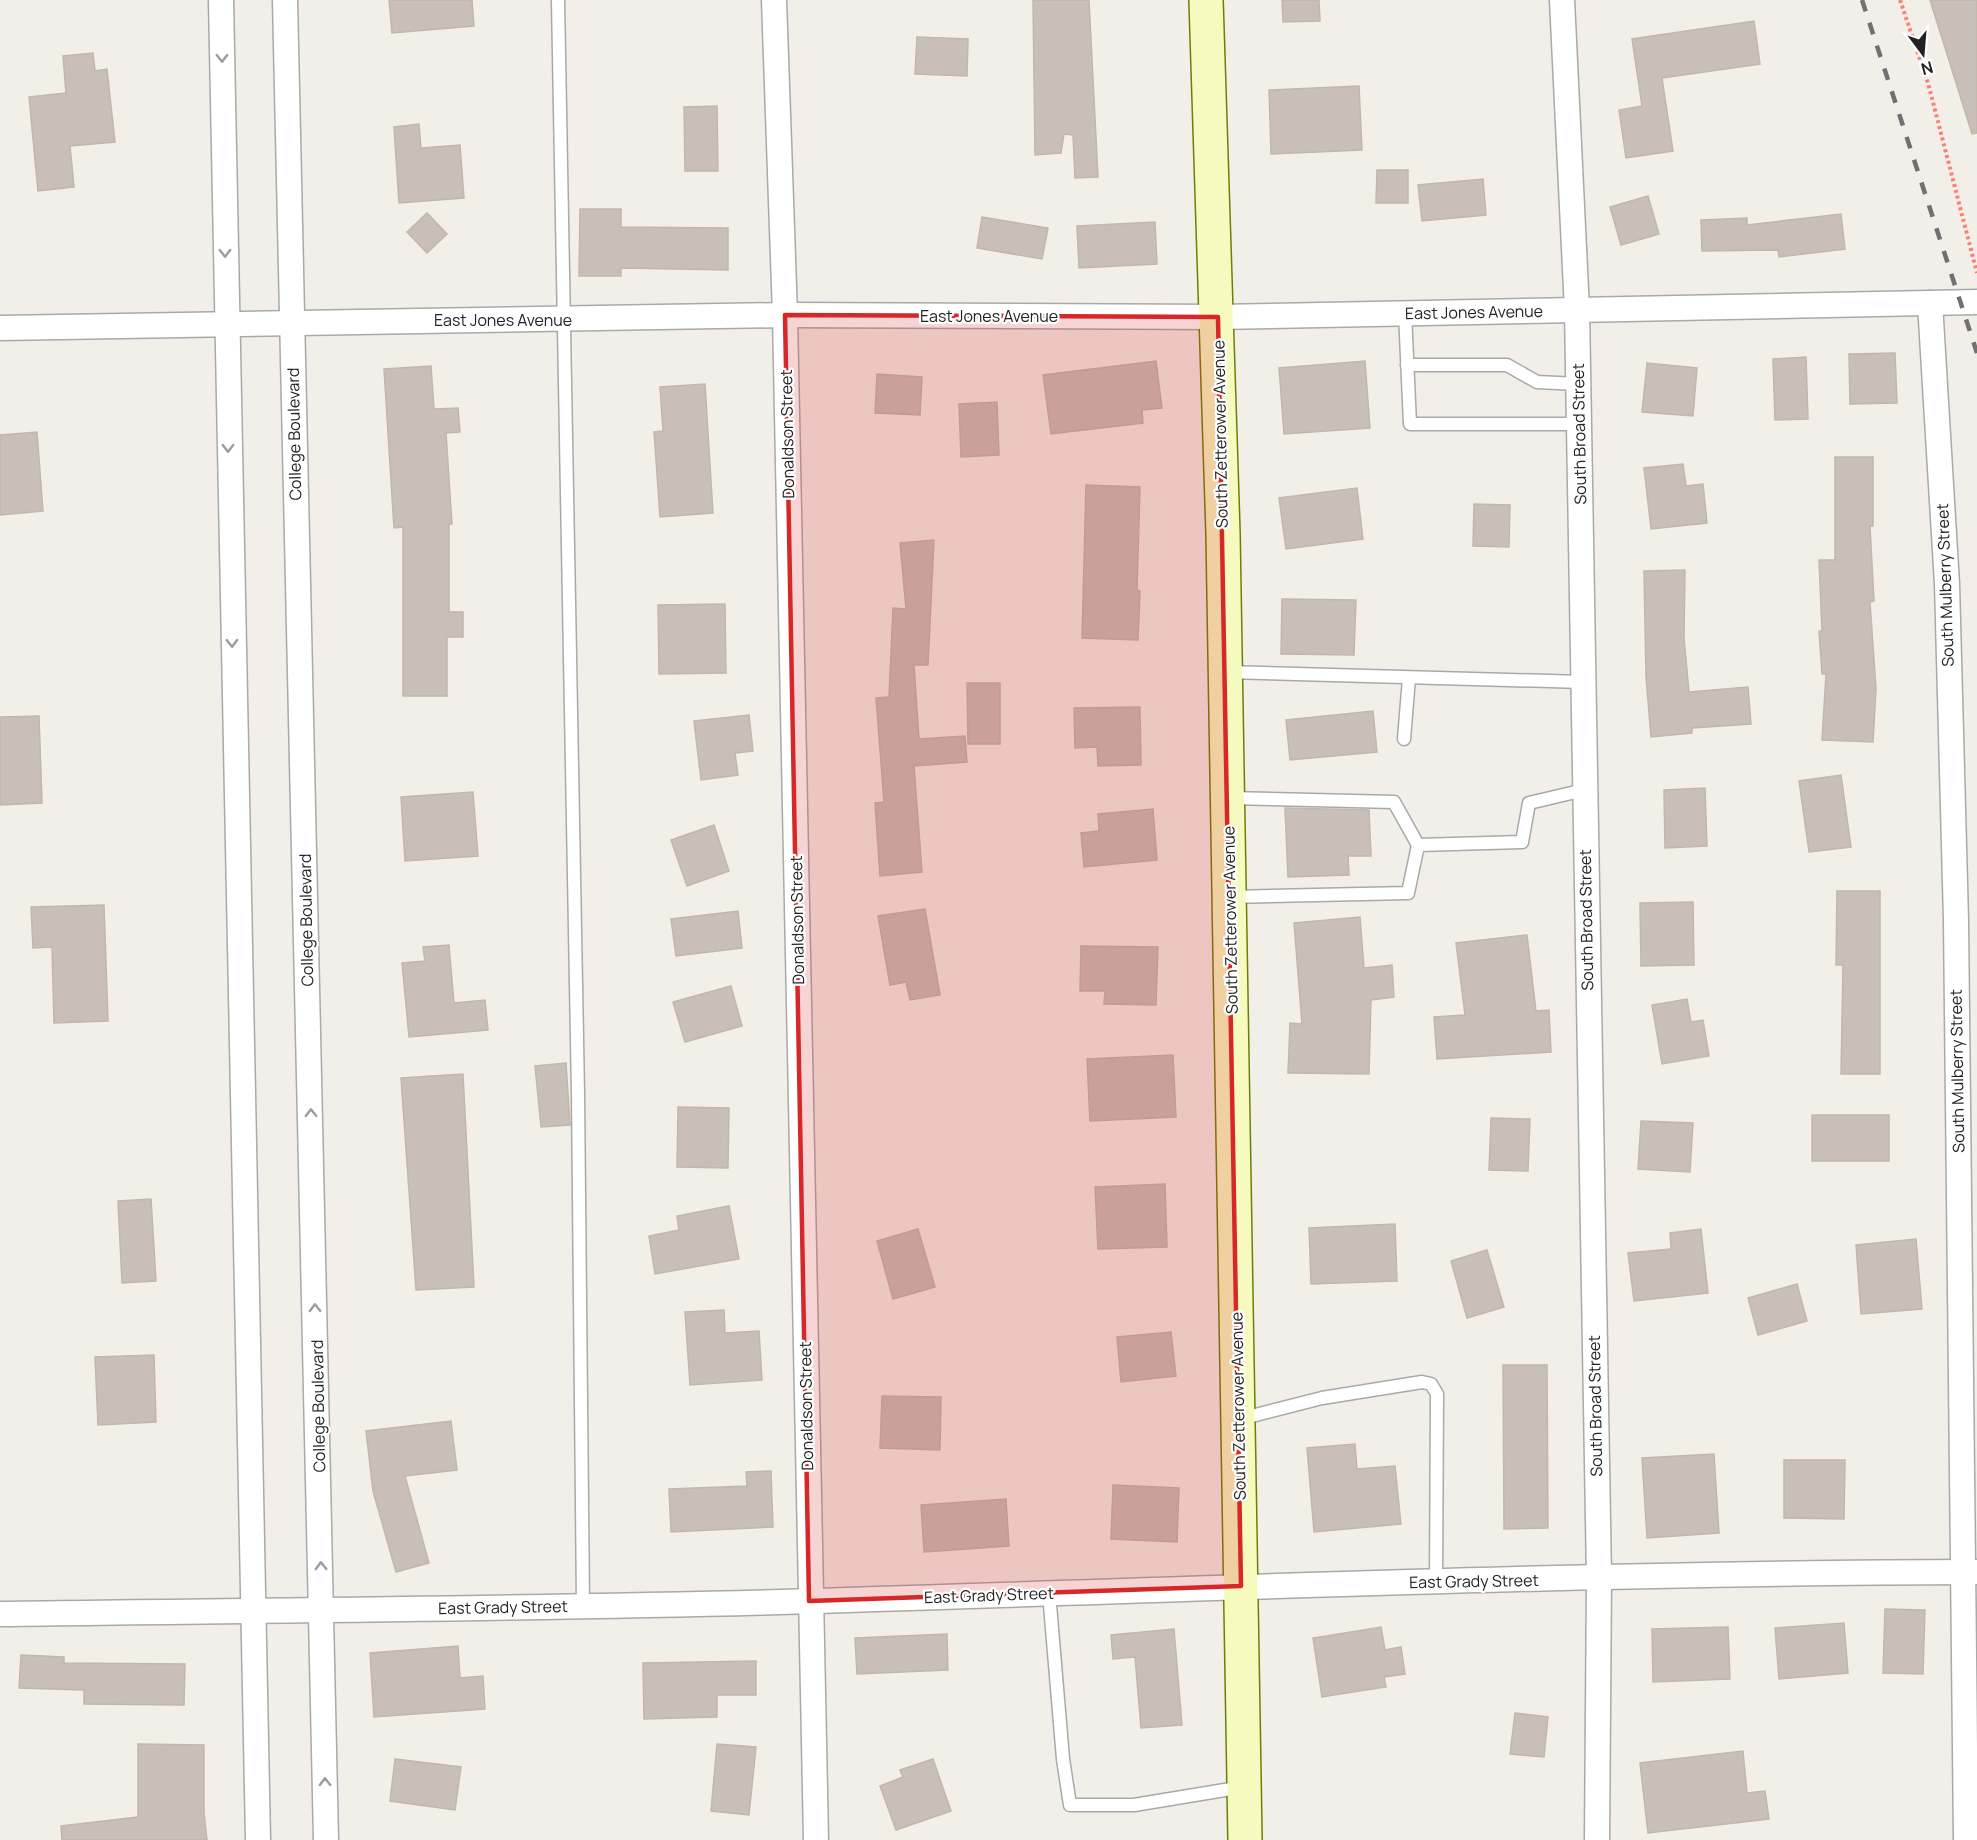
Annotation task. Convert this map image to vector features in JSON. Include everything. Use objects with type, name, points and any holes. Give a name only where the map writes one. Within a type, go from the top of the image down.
[{"type":"street","points":[[221,0],[258,1840]]},
{"type":"street","name":"College Boulevard","points":[[285,0],[323,1612],[326,1840]]},
{"type":"street","name":"Donaldson Street","points":[[774,0],[785,315],[809,1601],[816,1840]]},
{"type":"street","name":"South Zetterower Avenue","points":[[1206,0],[1218,317],[1245,1840]]},
{"type":"street","name":"South Broad Street","points":[[1562,0],[1577,310],[1599,1578],[1597,1840]]},
{"type":"street","name":"East Jones Avenue","points":[[0,327],[785,315],[1218,317],[1977,302]]},
{"type":"street","name":"South Mulberry Street","points":[[1930,303],[1947,584],[1956,920],[1970,1572],[1971,1717],[1966,1840]]},
{"type":"street","name":"East Grady Street","points":[[0,1614],[323,1612],[809,1601],[1436,1581],[1970,1572]]},
{"type":"lane","points":[[558,0],[578,1070],[583,1605]]},
{"type":"lane","points":[[1405,313],[1410,424],[1578,424]]},
{"type":"lane","points":[[1407,364],[1507,365],[1536,382],[1578,384]]},
{"type":"lane","points":[[1224,672],[1583,682]]},
{"type":"lane","points":[[1404,739],[1409,678]]},
{"type":"lane","points":[[1418,845],[1522,842],[1529,803],[1584,789]]},
{"type":"lane","points":[[1228,798],[1394,802],[1418,845],[1408,893],[1229,897]]},
{"type":"lane","points":[[1238,1419],[1322,1398],[1422,1382],[1431,1384],[1437,1394],[1436,1581]]},
{"type":"lane","points":[[1049,1593],[1063,1759],[1070,1805],[1134,1805],[1244,1786]]},
{"type":"path","points":[[1900,0],[1928,83],[1977,273]]},
{"type":"highlighted area","points":[[785,315],[1218,317],[1241,1586],[809,1601]]},
{"type":"building","points":[[389,0],[472,0],[474,26],[392,33]]},
{"type":"building","points":[[1033,0],[1089,0],[1098,177],[1075,178],[1073,135],[1064,134],[1061,153],[1035,155]]},
{"type":"building","points":[[1282,0],[1319,0],[1320,21],[1283,22]]},
{"type":"building","points":[[1930,0],[1977,0],[1977,133],[1972,134]]},
{"type":"building","points":[[1754,21],[1760,64],[1662,78],[1673,151],[1626,158],[1619,110],[1642,106],[1632,39]]},
{"type":"building","points":[[917,37],[968,39],[967,76],[915,74]]},
{"type":"building","points":[[93,53],[95,71],[107,69],[115,142],[70,146],[74,187],[38,191],[29,97],[66,93],[63,56]]},
{"type":"building","points":[[1359,86],[1362,150],[1271,154],[1269,90]]},
{"type":"building","points":[[717,106],[718,171],[685,171],[684,107]]},
{"type":"building","points":[[419,124],[421,148],[460,145],[464,198],[399,203],[394,127]]},
{"type":"building","points":[[1377,170],[1408,170],[1408,203],[1376,203]]},
{"type":"building","points":[[1483,179],[1486,215],[1422,221],[1418,185]]},
{"type":"building","points":[[1648,196],[1659,234],[1621,245],[1610,207]]},
{"type":"building","points":[[580,209],[621,209],[621,227],[728,228],[728,270],[621,268],[621,276],[579,276]]},
{"type":"building","points":[[427,213],[447,234],[427,253],[407,232]]},
{"type":"building","points":[[1841,214],[1845,249],[1779,257],[1778,250],[1702,251],[1701,220],[1747,218],[1747,225]]},
{"type":"building","points":[[982,217],[1048,228],[1042,259],[977,248]]},
{"type":"building","points":[[1155,222],[1157,264],[1079,268],[1077,226]]},
{"type":"building","points":[[1895,353],[1897,403],[1850,404],[1849,354]]},
{"type":"building","points":[[1806,357],[1808,419],[1775,420],[1773,359]]},
{"type":"building","points":[[1156,361],[1162,408],[1142,410],[1143,423],[1051,434],[1043,375]]},
{"type":"building","points":[[1365,361],[1370,428],[1284,434],[1279,368]]},
{"type":"building","points":[[1647,363],[1697,368],[1693,416],[1642,412]]},
{"type":"building","points":[[431,366],[434,409],[458,408],[460,432],[446,433],[452,524],[449,524],[449,612],[463,612],[463,637],[447,637],[447,696],[403,696],[403,527],[394,528],[384,369]]},
{"type":"building","points":[[877,374],[922,377],[920,415],[875,413]]},
{"type":"building","points":[[705,384],[713,513],[660,517],[654,432],[663,431],[660,387]]},
{"type":"building","points":[[997,402],[999,455],[961,457],[959,404]]},
{"type":"building","points":[[37,432],[43,511],[0,515],[0,435]]},
{"type":"building","points":[[1835,457],[1873,457],[1873,526],[1870,526],[1874,601],[1870,602],[1876,689],[1873,742],[1822,740],[1826,674],[1822,674],[1819,631],[1822,631],[1819,560],[1835,560]]},
{"type":"building","points":[[1683,464],[1686,486],[1703,484],[1707,523],[1651,529],[1644,468]]},
{"type":"building","points":[[1086,485],[1140,487],[1138,640],[1082,638]]},
{"type":"building","points":[[1357,488],[1363,539],[1286,549],[1279,498]]},
{"type":"building","points":[[1474,504],[1510,505],[1509,547],[1473,546]]},
{"type":"building","points":[[934,540],[928,665],[914,665],[919,739],[965,736],[967,762],[914,766],[922,872],[880,876],[875,803],[884,802],[876,698],[889,697],[893,608],[906,609],[900,543]]},
{"type":"building","points":[[1685,570],[1684,638],[1689,692],[1748,687],[1751,724],[1692,728],[1692,733],[1651,737],[1646,677],[1644,571]]},
{"type":"building","points":[[1282,599],[1356,600],[1354,655],[1281,654]]},
{"type":"building","points":[[725,604],[726,673],[659,674],[658,605]]},
{"type":"building","points":[[967,683],[1000,683],[1000,744],[968,744]]},
{"type":"building","points":[[1140,707],[1141,765],[1098,766],[1097,747],[1075,748],[1074,708]]},
{"type":"building","points":[[1373,711],[1377,752],[1290,760],[1286,720]]},
{"type":"building","points":[[749,715],[753,751],[735,753],[738,775],[701,780],[694,721]]},
{"type":"building","points":[[39,716],[42,803],[0,805],[0,717]]},
{"type":"building","points":[[1841,775],[1851,847],[1809,852],[1799,781]]},
{"type":"building","points":[[1705,788],[1707,846],[1665,848],[1664,790]]},
{"type":"building","points":[[473,792],[478,856],[405,861],[401,797]]},
{"type":"building","points":[[1285,808],[1369,810],[1371,856],[1348,856],[1349,875],[1288,877]]},
{"type":"building","points":[[1153,809],[1157,860],[1084,867],[1081,833],[1099,831],[1098,814]]},
{"type":"building","points":[[714,825],[729,871],[687,886],[671,840]]},
{"type":"building","points":[[1837,891],[1880,891],[1880,1074],[1841,1074],[1843,965],[1836,965]]},
{"type":"building","points":[[1693,902],[1694,965],[1641,966],[1640,903]]},
{"type":"building","points":[[104,905],[108,1021],[54,1023],[52,947],[33,948],[31,907]]},
{"type":"building","points":[[925,909],[940,995],[910,1000],[906,982],[890,985],[878,916]]},
{"type":"building","points":[[738,911],[742,948],[676,956],[671,919]]},
{"type":"building","points":[[1360,917],[1364,968],[1392,965],[1394,997],[1371,1000],[1369,1074],[1288,1073],[1290,1023],[1302,1024],[1294,923]]},
{"type":"building","points":[[1527,935],[1536,1011],[1549,1010],[1551,1052],[1437,1059],[1434,1017],[1465,1015],[1456,943]]},
{"type":"building","points":[[449,945],[454,1003],[485,1000],[488,1030],[409,1037],[402,963],[425,961],[423,947]]},
{"type":"building","points":[[1081,946],[1158,947],[1156,1005],[1104,1004],[1105,991],[1080,991]]},
{"type":"building","points":[[731,986],[742,1026],[685,1042],[673,1002]]},
{"type":"building","points":[[1687,999],[1691,1022],[1703,1020],[1709,1056],[1662,1064],[1652,1005]]},
{"type":"building","points":[[1173,1055],[1176,1117],[1090,1121],[1087,1059]]},
{"type":"building","points":[[566,1063],[570,1125],[541,1127],[535,1066]]},
{"type":"building","points":[[463,1074],[474,1287],[416,1290],[401,1078]]},
{"type":"building","points":[[678,1107],[729,1108],[728,1168],[677,1167]]},
{"type":"building","points":[[1812,1115],[1889,1115],[1889,1161],[1812,1161]]},
{"type":"building","points":[[1491,1118],[1530,1119],[1528,1171],[1489,1170]]},
{"type":"building","points":[[1641,1121],[1693,1123],[1690,1172],[1638,1169]]},
{"type":"building","points":[[1165,1184],[1167,1247],[1098,1249],[1095,1187]]},
{"type":"building","points":[[151,1199],[156,1281],[122,1283],[118,1201]]},
{"type":"building","points":[[729,1206],[739,1259],[655,1274],[649,1236],[679,1230],[677,1216]]},
{"type":"building","points":[[1395,1224],[1397,1281],[1311,1284],[1309,1228]]},
{"type":"building","points":[[918,1229],[935,1287],[893,1299],[877,1241]]},
{"type":"building","points":[[1701,1229],[1708,1293],[1634,1301],[1628,1253],[1671,1249],[1670,1233]]},
{"type":"building","points":[[1916,1239],[1922,1309],[1861,1314],[1856,1245]]},
{"type":"building","points":[[1487,1250],[1504,1307],[1467,1318],[1451,1261]]},
{"type":"building","points":[[1797,1284],[1807,1321],[1758,1335],[1748,1298]]},
{"type":"building","points":[[724,1310],[725,1333],[759,1331],[762,1380],[690,1385],[685,1312]]},
{"type":"building","points":[[1171,1332],[1176,1376],[1121,1382],[1117,1337]]},
{"type":"building","points":[[154,1355],[156,1422],[98,1425],[95,1357]]},
{"type":"building","points":[[1503,1365],[1547,1365],[1548,1528],[1504,1529]]},
{"type":"building","points":[[882,1396],[941,1397],[940,1450],[880,1448]]},
{"type":"building","points":[[451,1421],[457,1470],[405,1476],[429,1563],[396,1572],[373,1491],[366,1431]]},
{"type":"building","points":[[1355,1444],[1357,1469],[1395,1466],[1401,1524],[1314,1532],[1307,1448]]},
{"type":"building","points":[[1714,1454],[1719,1533],[1647,1538],[1642,1458]]},
{"type":"building","points":[[1784,1460],[1845,1460],[1844,1519],[1784,1518]]},
{"type":"building","points":[[771,1471],[773,1527],[671,1532],[669,1489],[747,1486],[746,1472]]},
{"type":"building","points":[[1113,1485],[1179,1488],[1177,1542],[1111,1539]]},
{"type":"building","points":[[1006,1499],[1009,1546],[924,1552],[921,1505]]},
{"type":"building","points":[[1885,1609],[1925,1610],[1923,1674],[1883,1673]]},
{"type":"building","points":[[1844,1623],[1848,1673],[1779,1679],[1775,1628]]},
{"type":"building","points":[[1381,1627],[1385,1650],[1401,1647],[1405,1674],[1384,1677],[1386,1687],[1322,1697],[1313,1638]]},
{"type":"building","points":[[1728,1627],[1730,1679],[1653,1682],[1652,1629]]},
{"type":"building","points":[[1174,1629],[1182,1725],[1141,1728],[1135,1657],[1113,1659],[1111,1635]]},
{"type":"building","points":[[947,1634],[948,1670],[857,1674],[855,1638]]},
{"type":"building","points":[[458,1646],[460,1678],[483,1676],[485,1709],[374,1717],[370,1653]]},
{"type":"building","points":[[21,1655],[64,1657],[64,1663],[185,1664],[184,1705],[84,1704],[84,1690],[19,1688]]},
{"type":"building","points":[[756,1661],[756,1695],[717,1695],[717,1717],[644,1719],[643,1663]]},
{"type":"building","points":[[1515,1713],[1548,1717],[1544,1757],[1510,1754]]},
{"type":"building","points":[[138,1744],[204,1745],[204,1813],[207,1840],[62,1840],[61,1826],[138,1817]]},
{"type":"building","points":[[717,1744],[756,1747],[749,1815],[711,1811]]},
{"type":"building","points":[[1743,1751],[1747,1793],[1765,1791],[1769,1819],[1648,1833],[1640,1763]]},
{"type":"building","points":[[395,1759],[461,1767],[455,1810],[390,1801]]},
{"type":"building","points":[[933,1759],[951,1811],[896,1830],[880,1786],[903,1777],[900,1770]]},
{"type":"railway","points":[[1862,0],[1977,353]]}]
